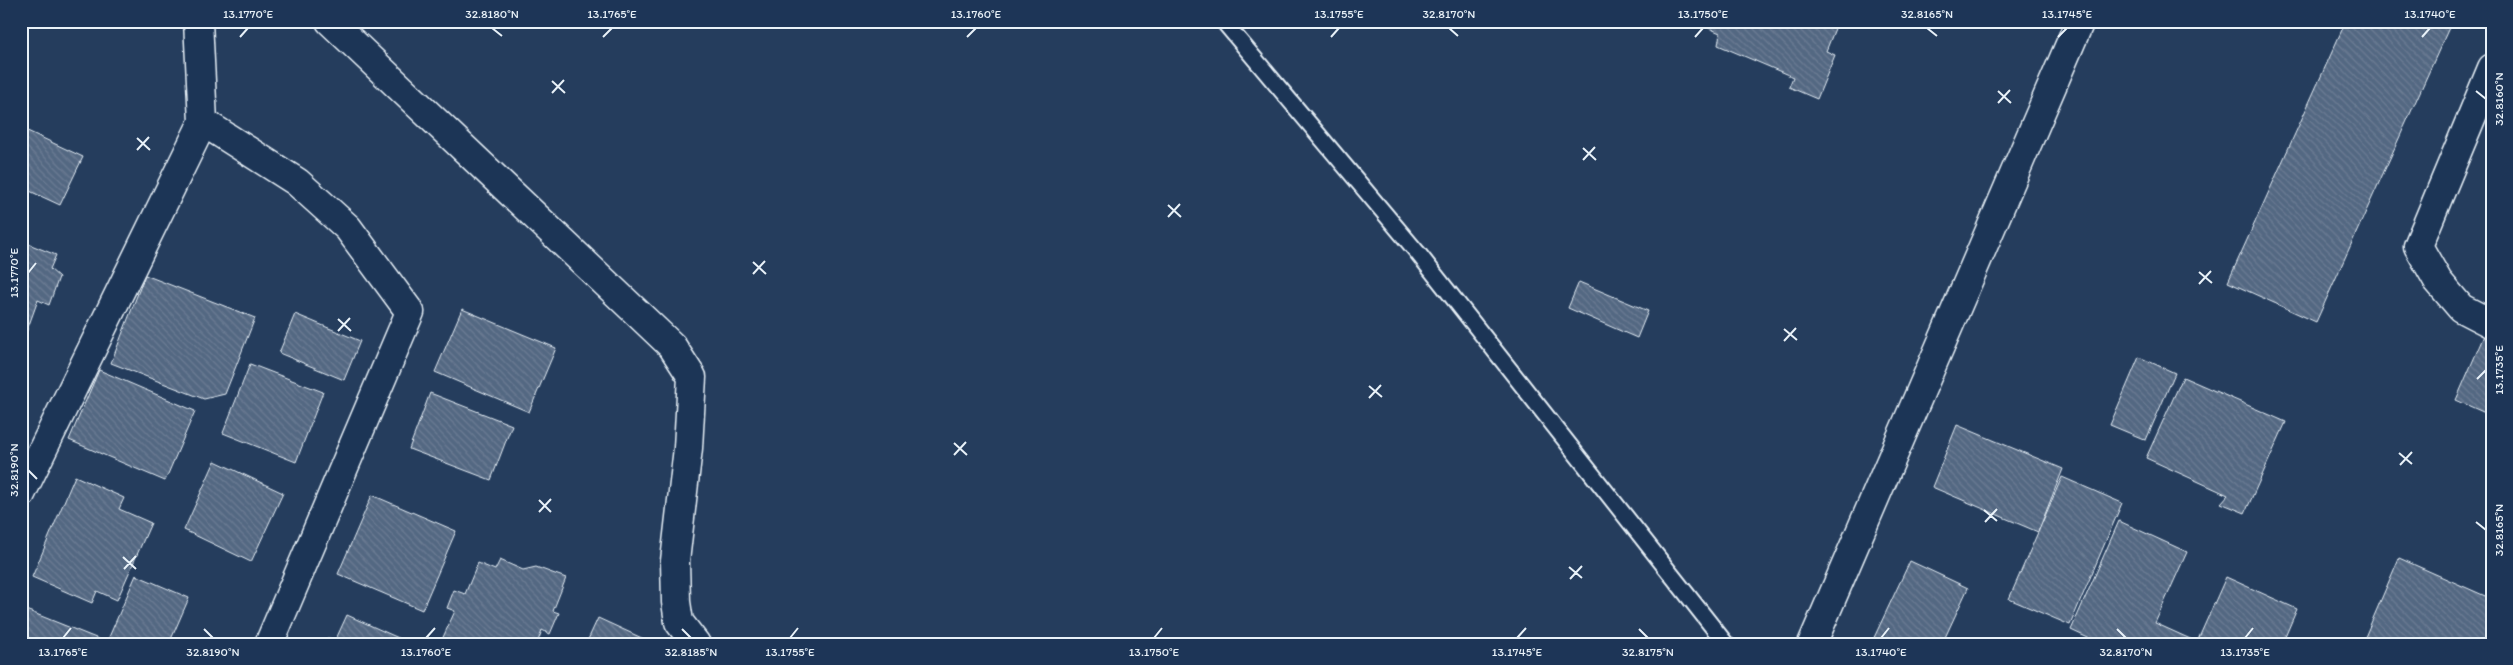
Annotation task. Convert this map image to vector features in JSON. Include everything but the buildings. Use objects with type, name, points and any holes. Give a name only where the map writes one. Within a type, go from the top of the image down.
[{"type":"street","points":[[21,494],[204,122],[198,21]]},
{"type":"street","points":[[330,21],[672,346],[692,377],[688,448],[675,561],[679,622],[696,644]]},
{"type":"street","points":[[1812,644],[2080,21]]},
{"type":"street","points":[[2492,68],[2418,246],[2438,282],[2461,308],[2492,324]]},
{"type":"street","points":[[204,122],[297,182],[348,228],[410,312],[269,644]]},
{"type":"lane","points":[[1223,21],[1417,252],[1726,644]]}]
